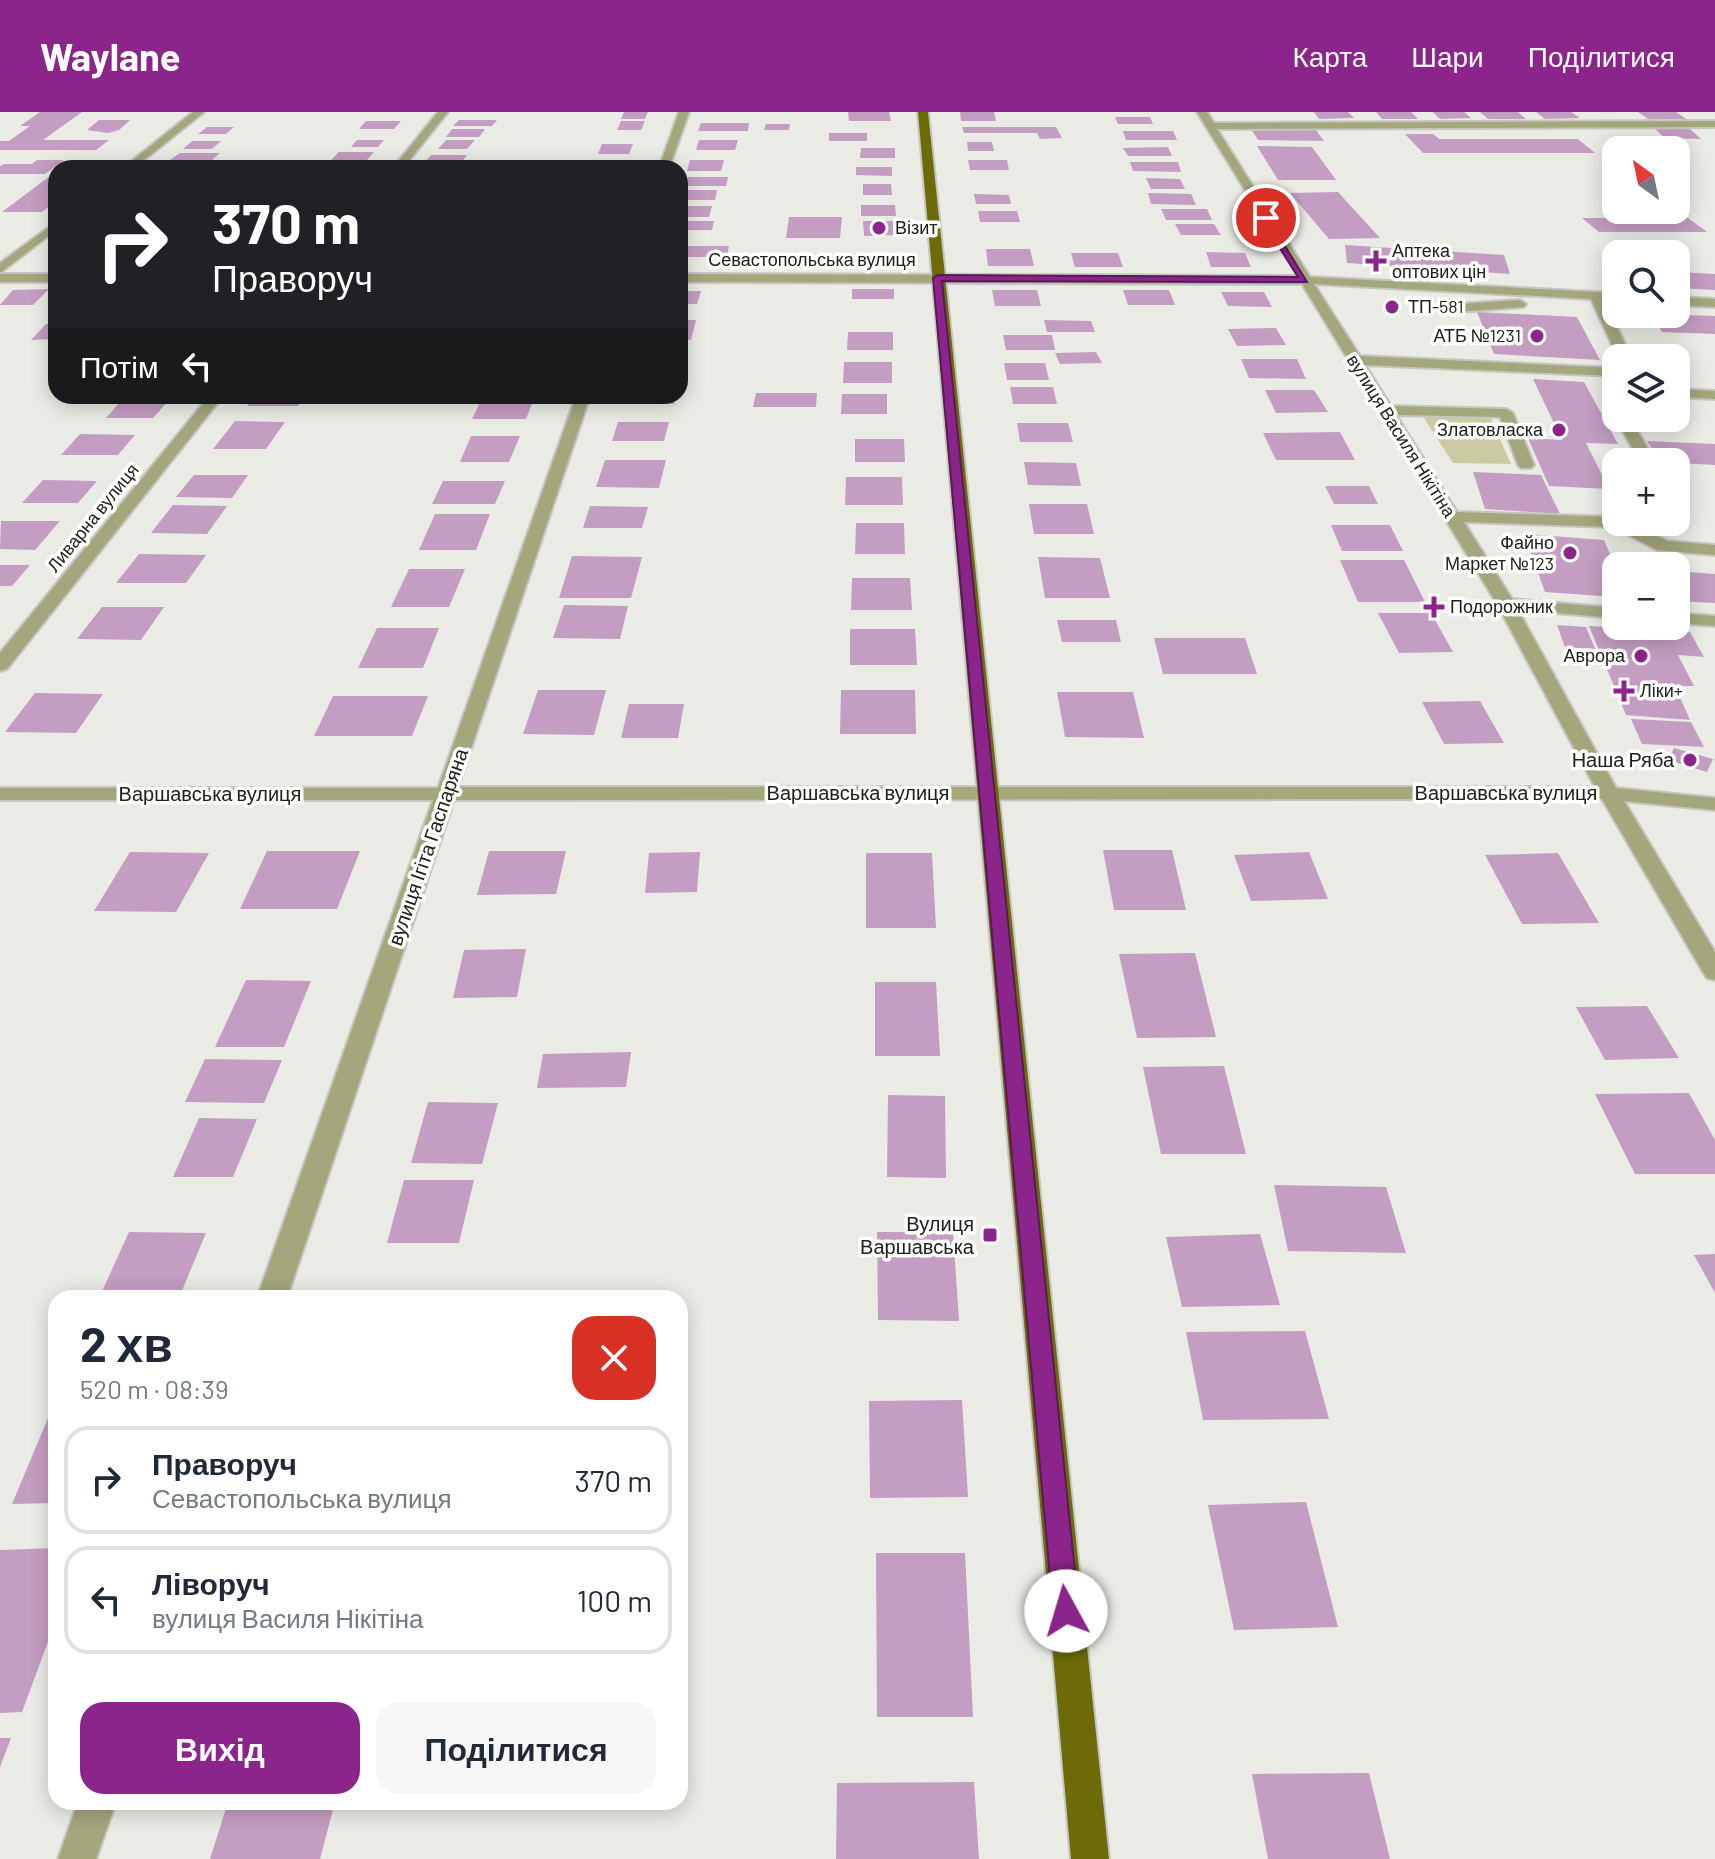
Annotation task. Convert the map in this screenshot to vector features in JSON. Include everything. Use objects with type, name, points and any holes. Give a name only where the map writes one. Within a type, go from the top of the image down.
[{"type":"main road","points":[[923,112],[1090,1859]]},
{"type":"street","points":[[138,160],[199,112]]},
{"type":"street","points":[[404,160],[443,112]]},
{"type":"street","points":[[667,160],[684,112]]},
{"type":"street","name":"вулиця Василя Нікітіна","points":[[1202,112],[1506,604],[1609,793],[1715,972]]},
{"type":"street","points":[[1702,112],[1715,122]]},
{"type":"street","points":[[1211,126],[1715,122]]},
{"type":"street","points":[[0,269],[48,231]]},
{"type":"street","points":[[0,278],[48,278]]},
{"type":"street","name":"Севастопольська вулиця","points":[[688,278],[1304,280],[1602,296]]},
{"type":"street","points":[[1457,308],[1508,306],[1542,300],[1547,293]]},
{"type":"street","points":[[1596,296],[1618,344]]},
{"type":"street","points":[[1690,302],[1715,303]]},
{"type":"street","points":[[1353,360],[1437,359],[1602,371]]},
{"type":"street","points":[[1690,394],[1715,395]]},
{"type":"street","name":"Ливарна вулиця","points":[[0,665],[210,404]]},
{"type":"street","name":"вулиця Ігіта Гаспаряна","points":[[275,1290],[580,404]]},
{"type":"street","points":[[1385,410],[1506,413],[1526,465]]},
{"type":"street","points":[[1452,517],[1602,521]]},
{"type":"street","points":[[1644,536],[1663,546],[1715,550]]},
{"type":"street","points":[[1506,604],[1602,612]]},
{"type":"street","points":[[1690,619],[1715,621]]},
{"type":"street","name":"Варшавська вулиця","points":[[0,794],[1609,793],[1715,804]]},
{"type":"street","points":[[77,1859],[94,1810]]},
{"type":"green space","points":[[1422,415],[1491,419],[1511,464],[1453,463]]},
{"type":"building","points":[[40,112],[82,112],[43,140],[109,140],[96,150],[0,150],[0,141],[9,141],[30,126],[20,126]]},
{"type":"building","points":[[624,112],[648,112],[645,119],[621,119]]},
{"type":"building","points":[[848,112],[889,112],[891,121],[849,121]]},
{"type":"building","points":[[960,112],[994,112],[996,121],[961,121]]},
{"type":"building","points":[[1314,112],[1348,112],[1354,118],[1319,119]]},
{"type":"building","points":[[1376,112],[1411,112],[1418,119],[1382,119]]},
{"type":"building","points":[[1433,112],[1464,112],[1471,118],[1440,119]]},
{"type":"building","points":[[1480,112],[1518,112],[1526,119],[1488,119]]},
{"type":"building","points":[[1536,112],[1571,112],[1580,118],[1545,119]]},
{"type":"building","points":[[1638,112],[1676,112],[1686,119],[1648,119]]},
{"type":"building","points":[[1115,117],[1150,117],[1153,124],[1118,124]]},
{"type":"building","points":[[99,120],[130,120],[119,130],[108,133],[87,130]]},
{"type":"building","points":[[459,120],[497,120],[492,126],[453,126]]},
{"type":"building","points":[[366,121],[401,121],[394,129],[359,129]]},
{"type":"building","points":[[621,121],[645,121],[641,130],[617,130]]},
{"type":"building","points":[[701,123],[749,123],[748,131],[698,131]]},
{"type":"building","points":[[766,124],[790,124],[789,130],[764,130]]},
{"type":"building","points":[[207,127],[234,127],[226,134],[198,134]]},
{"type":"building","points":[[962,127],[1056,127],[1062,138],[1040,139],[1037,133],[964,133]]},
{"type":"building","points":[[452,129],[485,129],[479,137],[446,137]]},
{"type":"building","points":[[1251,129],[1315,129],[1324,141],[1258,140]]},
{"type":"building","points":[[1655,129],[1690,129],[1701,139],[1690,139],[1690,136],[1663,136]]},
{"type":"building","points":[[1123,131],[1173,131],[1177,140],[1126,140]]},
{"type":"building","points":[[829,133],[867,133],[867,141],[829,141]]},
{"type":"building","points":[[1405,134],[1433,134],[1439,139],[1578,139],[1595,153],[1423,153]]},
{"type":"building","points":[[357,140],[384,140],[378,147],[351,147]]},
{"type":"building","points":[[446,140],[475,140],[467,149],[438,149]]},
{"type":"building","points":[[699,140],[738,140],[735,150],[696,150]]},
{"type":"building","points":[[192,141],[221,141],[212,149],[183,149]]},
{"type":"building","points":[[967,142],[992,142],[994,151],[968,151]]},
{"type":"building","points":[[602,144],[633,144],[629,154],[598,154]]},
{"type":"building","points":[[1257,146],[1312,147],[1336,180],[1278,180]]},
{"type":"building","points":[[1168,147],[1172,156],[1128,156],[1123,148]]},
{"type":"building","points":[[861,148],[895,148],[895,158],[860,158]]},
{"type":"building","points":[[339,152],[374,152],[367,160],[331,160]]},
{"type":"building","points":[[180,153],[220,153],[212,160],[170,160]]},
{"type":"building","points":[[431,155],[467,155],[463,160],[427,160]]},
{"type":"building","points":[[37,160],[48,160],[48,172],[0,174],[0,166],[4,164],[32,164]]},
{"type":"building","points":[[690,160],[724,160],[721,171],[688,171]]},
{"type":"building","points":[[968,160],[1007,160],[1009,170],[970,170]]},
{"type":"building","points":[[1130,162],[1178,162],[1181,172],[1133,171]]},
{"type":"building","points":[[856,167],[892,167],[892,176],[856,175]]},
{"type":"building","points":[[688,177],[728,177],[726,186],[688,186]]},
{"type":"building","points":[[48,178],[48,207],[42,212],[2,212]]},
{"type":"building","points":[[1146,178],[1180,179],[1185,189],[1151,189]]},
{"type":"building","points":[[863,184],[891,184],[892,195],[863,195]]},
{"type":"building","points":[[688,190],[717,190],[715,200],[688,200]]},
{"type":"building","points":[[1338,192],[1380,238],[1329,239],[1290,193]]},
{"type":"building","points":[[1148,193],[1191,194],[1196,205],[1151,204]]},
{"type":"building","points":[[974,194],[1009,195],[1011,204],[976,204]]},
{"type":"building","points":[[861,205],[895,205],[896,216],[861,216]]},
{"type":"building","points":[[688,206],[712,206],[709,217],[688,217]]},
{"type":"building","points":[[1161,209],[1207,209],[1212,220],[1166,220]]},
{"type":"building","points":[[978,211],[1017,211],[1020,222],[980,222]]},
{"type":"building","points":[[789,217],[842,217],[840,238],[786,238]]},
{"type":"building","points":[[1582,218],[1602,218],[1602,224],[1690,224],[1690,219],[1707,232],[1599,232]]},
{"type":"building","points":[[688,221],[714,221],[712,230],[688,230]]},
{"type":"building","name":"Візит","points":[[863,221],[894,221],[896,235],[864,236]]},
{"type":"building","points":[[1175,224],[1214,224],[1221,235],[1181,235]]},
{"type":"building","points":[[1345,245],[1504,255],[1510,274],[1347,263]]},
{"type":"building","points":[[688,246],[729,246],[727,257],[688,257]]},
{"type":"building","points":[[986,249],[1030,249],[1034,266],[988,266]]},
{"type":"building","points":[[1206,252],[1245,253],[1251,267],[1211,267]]},
{"type":"building","points":[[1071,253],[1118,253],[1123,267],[1075,267]]},
{"type":"building","points":[[851,254],[896,254],[897,266],[851,266]]},
{"type":"building","points":[[765,255],[813,255],[812,266],[763,266]]},
{"type":"building","points":[[1690,273],[1715,274],[1715,290],[1690,289]]},
{"type":"building","points":[[48,289],[33,305],[0,305],[13,290]]},
{"type":"building","points":[[852,289],[894,289],[894,299],[852,299]]},
{"type":"building","points":[[992,290],[1037,290],[1041,306],[995,306]]},
{"type":"building","points":[[1123,290],[1169,290],[1175,305],[1128,305]]},
{"type":"building","points":[[688,291],[701,291],[697,304],[688,304]]},
{"type":"building","points":[[1221,292],[1264,292],[1272,307],[1228,306]]},
{"type":"building","name":"АТБ №1231","points":[[1477,312],[1577,317],[1600,360],[1494,354]]},
{"type":"building","points":[[1690,315],[1715,316],[1715,334],[1662,332],[1660,328],[1690,328]]},
{"type":"building","points":[[688,320],[696,320],[691,340],[688,340]]},
{"type":"building","points":[[1044,320],[1091,321],[1095,332],[1047,332]]},
{"type":"building","points":[[46,324],[48,324],[48,339],[31,340]]},
{"type":"building","points":[[1276,328],[1286,345],[1237,346],[1228,329]]},
{"type":"building","points":[[848,332],[893,332],[893,350],[847,350]]},
{"type":"building","points":[[1003,335],[1052,335],[1055,350],[1006,350]]},
{"type":"building","points":[[1096,352],[1102,363],[1060,364],[1055,353]]},
{"type":"building","points":[[1241,359],[1297,359],[1306,379],[1249,378]]},
{"type":"building","points":[[844,362],[892,362],[892,383],[843,383]]},
{"type":"building","points":[[1004,363],[1045,363],[1049,380],[1007,380]]},
{"type":"building","points":[[1533,379],[1584,382],[1602,415],[1602,432],[1611,432],[1618,444],[1586,443],[1602,475],[1602,489],[1549,486],[1528,438],[1562,440]]},
{"type":"building","points":[[1010,387],[1053,387],[1057,404],[1013,404]]},
{"type":"building","points":[[1265,390],[1314,390],[1328,412],[1276,413]]},
{"type":"building","points":[[756,393],[817,393],[816,407],[753,407]]},
{"type":"building","points":[[842,394],[887,394],[887,414],[841,414]]},
{"type":"building","points":[[118,404],[165,404],[153,418],[106,418]]},
{"type":"building","points":[[249,404],[299,404],[298,406],[247,406]]},
{"type":"building","points":[[479,404],[532,404],[526,419],[472,419]]},
{"type":"building","points":[[235,421],[285,422],[266,449],[213,449]]},
{"type":"building","points":[[618,422],[669,422],[664,441],[612,441]]},
{"type":"building","points":[[1017,423],[1068,423],[1073,442],[1020,442]]},
{"type":"building","points":[[1340,432],[1355,460],[1276,460],[1263,433]]},
{"type":"building","points":[[80,434],[135,435],[118,455],[61,455]]},
{"type":"building","points":[[471,436],[520,436],[509,462],[460,462]]},
{"type":"building","points":[[855,439],[904,439],[905,462],[855,462]]},
{"type":"building","points":[[1647,441],[1715,444],[1715,465],[1690,464],[1690,448],[1651,448]]},
{"type":"building","points":[[605,460],[666,460],[659,488],[596,487]]},
{"type":"building","points":[[1024,462],[1076,463],[1081,486],[1028,485]]},
{"type":"building","points":[[1473,472],[1541,475],[1560,514],[1485,509]]},
{"type":"building","points":[[194,475],[248,475],[232,498],[176,497]]},
{"type":"building","points":[[846,477],[902,477],[903,505],[845,505]]},
{"type":"building","points":[[43,480],[97,481],[78,503],[22,503]]},
{"type":"building","points":[[443,481],[505,481],[495,504],[432,504]]},
{"type":"building","points":[[1325,486],[1369,486],[1378,504],[1334,504]]},
{"type":"building","points":[[1029,504],[1087,504],[1094,534],[1034,534]]},
{"type":"building","points":[[173,505],[227,506],[207,534],[151,533]]},
{"type":"building","points":[[590,506],[648,507],[642,528],[583,528]]},
{"type":"building","points":[[435,514],[490,514],[476,550],[419,550]]},
{"type":"building","points":[[1,521],[60,521],[35,550],[0,549]]},
{"type":"building","points":[[856,523],[904,523],[905,554],[855,554]]},
{"type":"building","points":[[1331,525],[1390,525],[1403,551],[1342,551]]},
{"type":"building","name":"Файно Маркет №123","points":[[1524,534],[1604,540],[1609,552],[1602,552],[1602,596],[1545,592]]},
{"type":"building","points":[[139,554],[206,555],[186,583],[116,583]]},
{"type":"building","points":[[572,556],[642,557],[631,598],[559,598]]},
{"type":"building","points":[[1038,557],[1100,558],[1110,598],[1045,598]]},
{"type":"building","points":[[1340,560],[1404,560],[1425,602],[1358,602]]},
{"type":"building","points":[[0,565],[30,565],[12,586],[0,586]]},
{"type":"building","points":[[409,569],[465,569],[449,607],[391,607]]},
{"type":"building","points":[[1690,572],[1715,574],[1715,603],[1690,602]]},
{"type":"building","points":[[852,578],[910,578],[912,610],[851,610]]},
{"type":"building","points":[[564,605],[628,606],[620,639],[553,638]]},
{"type":"building","points":[[102,607],[164,607],[141,640],[77,639]]},
{"type":"building","points":[[1378,613],[1431,613],[1453,652],[1399,653]]},
{"type":"building","points":[[1057,620],[1116,620],[1121,642],[1062,642]]},
{"type":"building","points":[[1557,625],[1586,627],[1595,649],[1565,647]]},
{"type":"building","name":"Аврора","points":[[1589,626],[1602,627],[1602,640],[1690,640],[1690,632],[1704,657],[1678,655],[1694,686],[1675,686],[1690,720],[1626,715]]},
{"type":"building","points":[[377,628],[439,628],[423,668],[358,668]]},
{"type":"building","points":[[850,629],[915,629],[917,665],[850,665]]},
{"type":"building","points":[[1154,638],[1245,638],[1257,674],[1163,674]]},
{"type":"building","points":[[538,690],[606,690],[594,735],[523,734]]},
{"type":"building","points":[[841,690],[915,690],[916,734],[840,734]]},
{"type":"building","points":[[1057,692],[1133,692],[1144,738],[1065,737]]},
{"type":"building","points":[[35,693],[103,694],[76,733],[5,732]]},
{"type":"building","points":[[333,696],[428,696],[412,736],[314,736]]},
{"type":"building","points":[[1480,701],[1504,743],[1444,744],[1422,702]]},
{"type":"building","points":[[629,704],[684,704],[678,738],[621,738]]},
{"type":"building","points":[[1631,719],[1691,722],[1704,747],[1642,744]]},
{"type":"building","name":"Наша Ряба","points":[[1674,748],[1713,759],[1707,772],[1668,760]]},
{"type":"building","points":[[1103,850],[1172,850],[1186,910],[1114,910]]},
{"type":"building","points":[[267,851],[360,851],[337,909],[240,909]]},
{"type":"building","points":[[489,851],[566,851],[556,894],[477,895]]},
{"type":"building","points":[[130,852],[209,853],[176,912],[94,911]]},
{"type":"building","points":[[700,852],[697,892],[645,893],[649,853]]},
{"type":"building","points":[[1309,852],[1328,899],[1251,901],[1234,855]]},
{"type":"building","points":[[866,853],[932,853],[936,928],[866,928]]},
{"type":"building","points":[[1558,853],[1599,923],[1522,924],[1485,855]]},
{"type":"building","points":[[526,949],[517,997],[453,998],[464,950]]},
{"type":"building","points":[[1195,953],[1216,1037],[1137,1038],[1119,954]]},
{"type":"building","points":[[246,980],[311,981],[284,1047],[215,1047]]},
{"type":"building","points":[[875,982],[936,982],[940,1056],[875,1056]]},
{"type":"building","points":[[1647,1006],[1679,1058],[1605,1060],[1576,1007]]},
{"type":"building","points":[[631,1052],[626,1087],[537,1088],[543,1054]]},
{"type":"building","points":[[205,1059],[282,1060],[264,1103],[185,1102]]},
{"type":"building","points":[[1224,1066],[1246,1154],[1161,1154],[1143,1067]]},
{"type":"building","points":[[1689,1093],[1715,1140],[1715,1174],[1635,1174],[1595,1094]]},
{"type":"building","points":[[888,1095],[945,1096],[946,1178],[887,1177]]},
{"type":"building","points":[[428,1102],[498,1103],[482,1164],[411,1163]]},
{"type":"building","points":[[199,1118],[257,1119],[233,1177],[173,1177]]},
{"type":"building","points":[[404,1180],[474,1180],[459,1243],[387,1243]]},
{"type":"building","points":[[1274,1185],[1386,1187],[1406,1253],[1288,1251]]},
{"type":"building","points":[[129,1232],[206,1233],[182,1290],[103,1290]]},
{"type":"building","points":[[877,1232],[953,1232],[959,1321],[878,1320]]},
{"type":"building","points":[[1260,1234],[1280,1305],[1182,1307],[1166,1237]]},
{"type":"building","points":[[1715,1254],[1715,1293],[1694,1255]]},
{"type":"building","points":[[1305,1331],[1329,1419],[1203,1420],[1186,1332]]},
{"type":"building","points":[[962,1400],[968,1497],[870,1498],[869,1401]]},
{"type":"building","points":[[48,1418],[48,1503],[12,1504]]},
{"type":"building","points":[[1306,1502],[1338,1627],[1234,1630],[1208,1505]]},
{"type":"building","points":[[48,1548],[48,1642],[22,1712],[0,1713],[0,1550]]},
{"type":"building","points":[[876,1553],[965,1553],[973,1717],[877,1717]]},
{"type":"building","points":[[0,1738],[11,1738],[0,1767]]},
{"type":"building","points":[[1369,1773],[1390,1859],[1268,1859],[1252,1774]]},
{"type":"building","points":[[974,1782],[979,1859],[836,1859],[837,1783]]},
{"type":"building","points":[[225,1810],[333,1810],[320,1859],[210,1859]]},
{"type":"place","name":"Візит","points":[[879,228]]},
{"type":"place","name":"Аптека оптових цін","points":[[1376,261]]},
{"type":"place","name":"ТП-581","points":[[1392,307]]},
{"type":"place","name":"АТБ №1231","points":[[1537,336]]},
{"type":"place","name":"Златовласка","points":[[1559,430]]},
{"type":"place","name":"Файно Маркет №123","points":[[1570,553]]},
{"type":"place","name":"Подорожник","points":[[1434,607]]},
{"type":"place","name":"Аврора","points":[[1641,656]]},
{"type":"place","name":"Ліки+","points":[[1624,691]]},
{"type":"place","name":"Наша Ряба","points":[[1690,760]]},
{"type":"place","name":"Вулиця Варшавська","points":[[990,1235]]},
{"type":"route","points":[[1066,1611],[938,278],[1304,280],[1266,218]]}]
